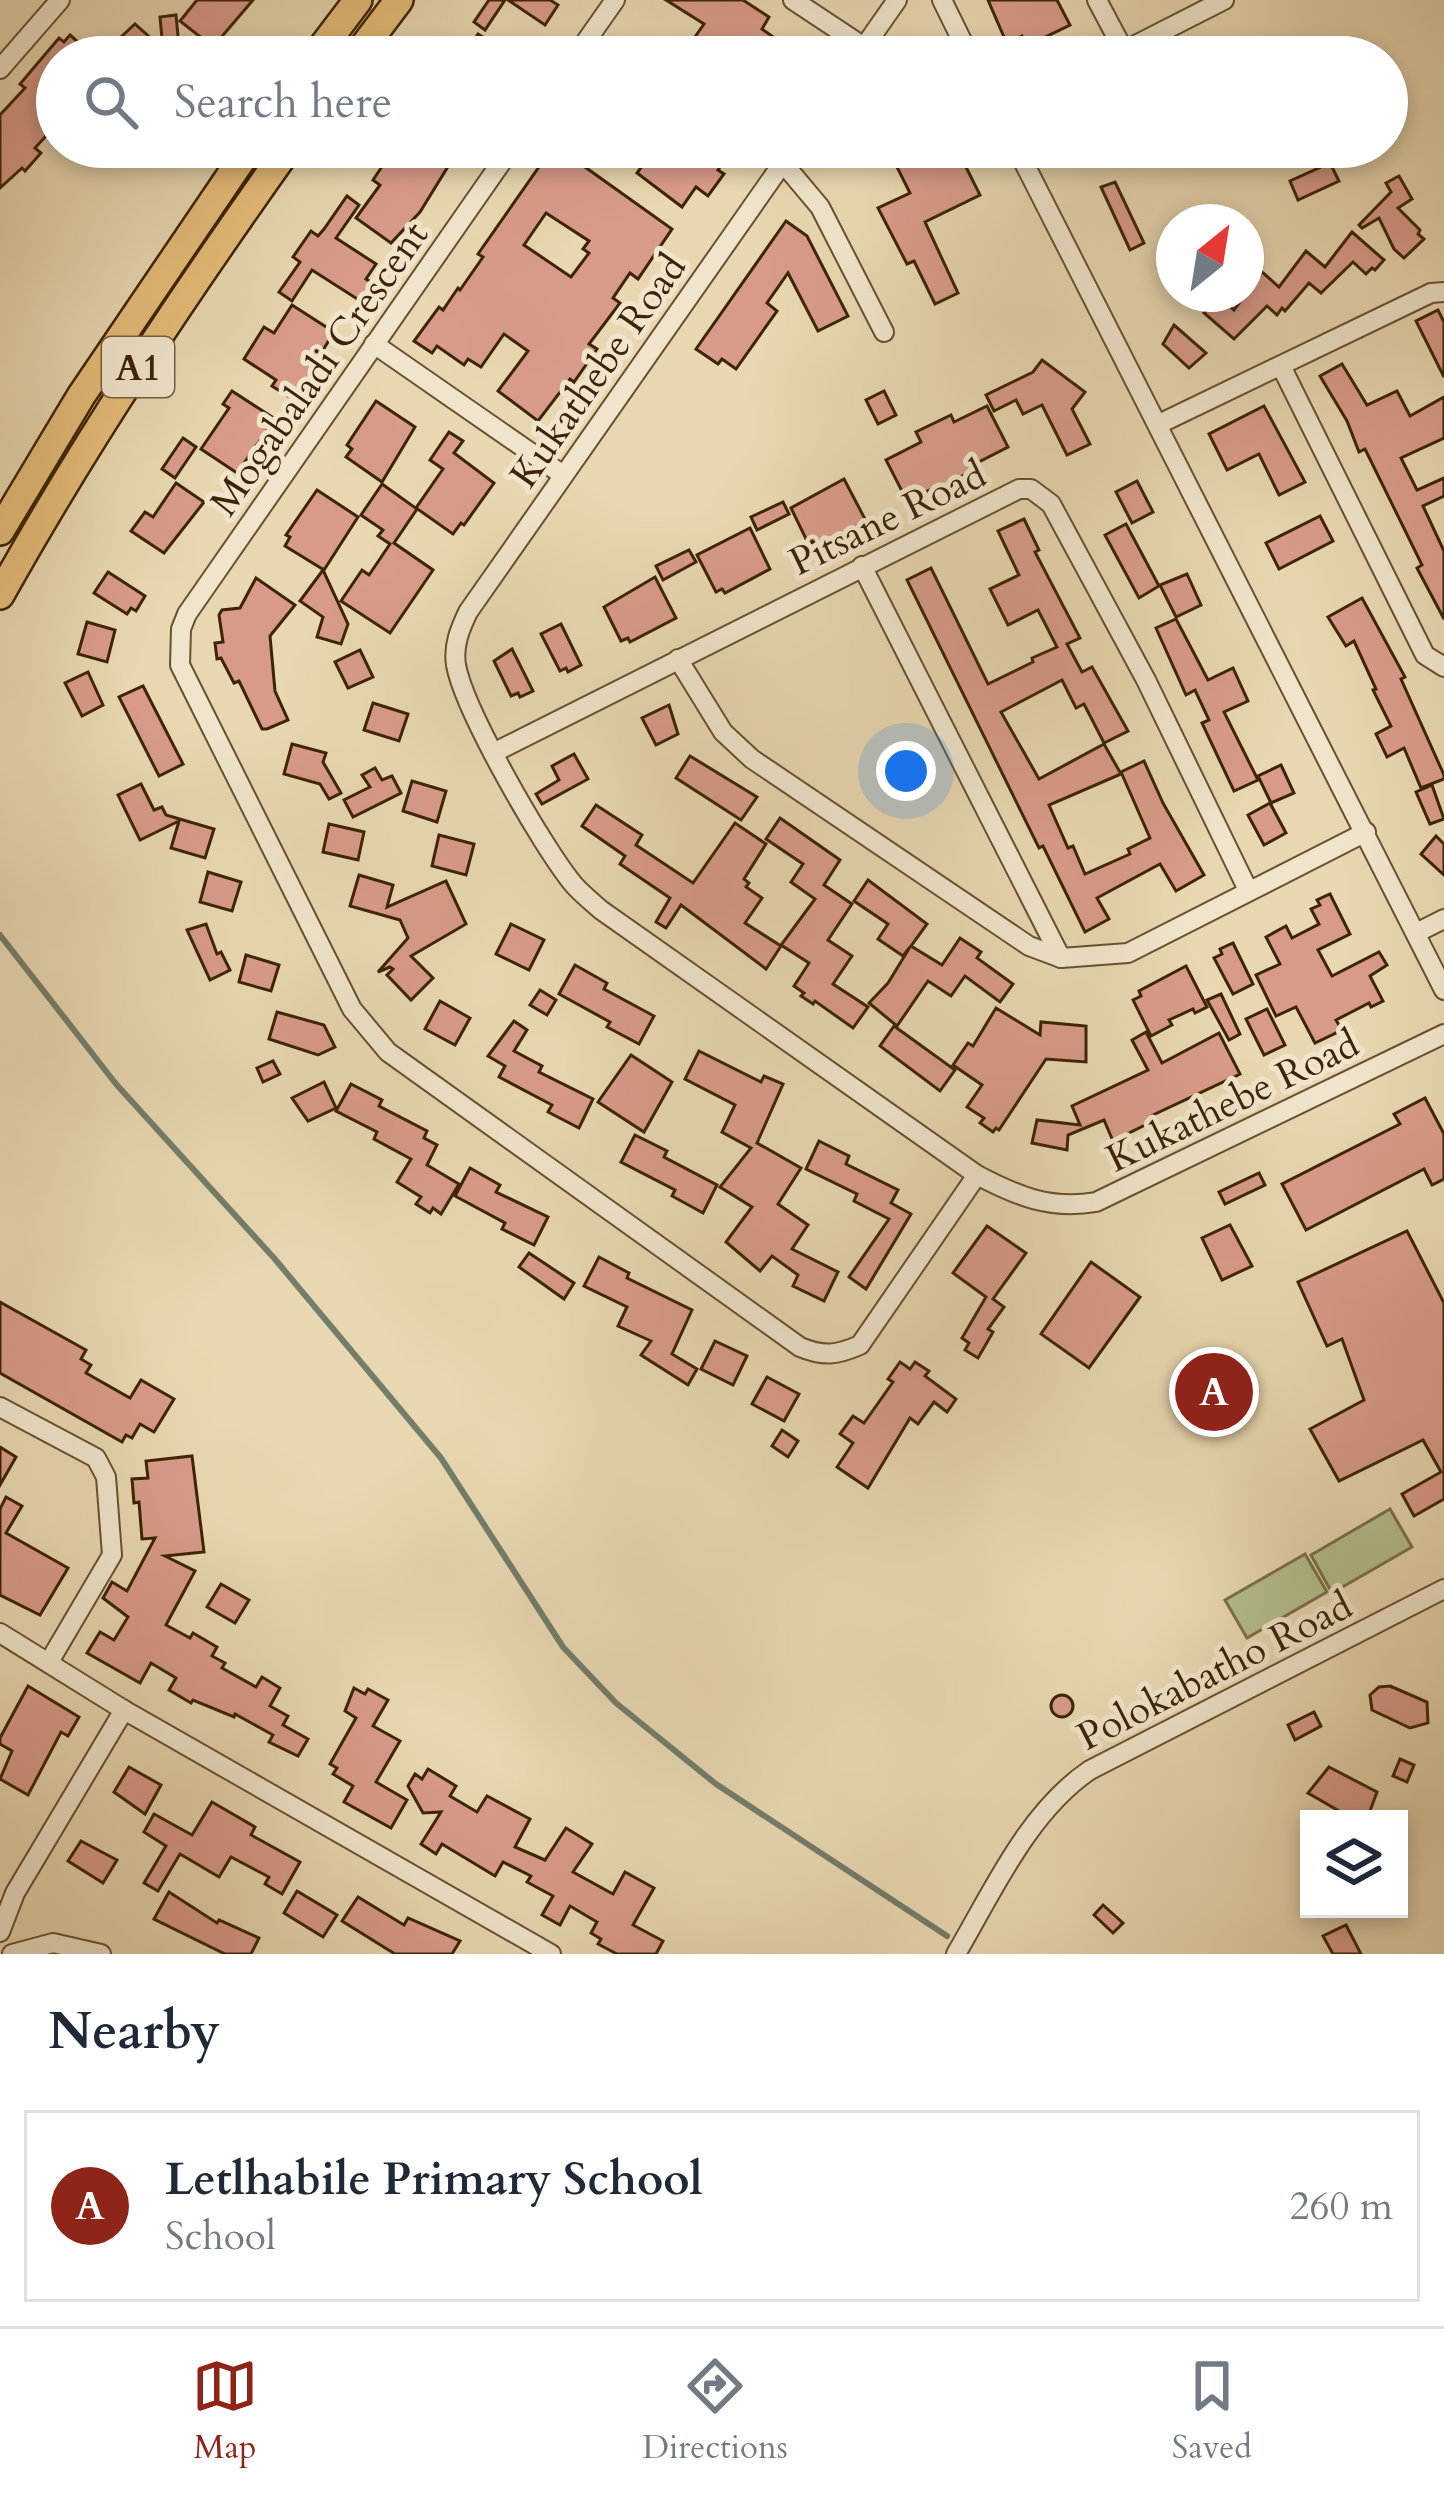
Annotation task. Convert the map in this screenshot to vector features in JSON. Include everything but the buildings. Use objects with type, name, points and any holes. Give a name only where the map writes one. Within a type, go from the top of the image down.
[{"type":"highway","points":[[331,36],[358,0]]},
{"type":"highway","points":[[372,36],[399,0]]},
{"type":"highway","name":"A1","points":[[0,531],[81,396],[236,168]]},
{"type":"highway","name":"A1","points":[[0,595],[109,412],[274,168]]},
{"type":"street","points":[[0,68],[60,0]]},
{"type":"street","points":[[590,36],[615,0]]},
{"type":"street","points":[[793,0],[840,36]]},
{"type":"street","points":[[872,36],[897,0]]},
{"type":"street","points":[[942,0],[960,36]]},
{"type":"street","points":[[1097,0],[1111,36]]},
{"type":"street","points":[[1153,36],[1224,0]]},
{"type":"street","name":"Mogabaladi Crescent","points":[[497,168],[188,614],[181,629],[180,665],[352,1009],[369,1032],[388,1052],[800,1347],[819,1355],[839,1354],[860,1345],[977,1175]]},
{"type":"street","name":"Kukathebe Road","points":[[494,753],[457,671],[458,634],[468,612],[780,168]]},
{"type":"street","points":[[797,168],[884,332]]},
{"type":"street","points":[[1027,168],[1444,990]]},
{"type":"street","points":[[1159,424],[1431,292],[1444,292]]},
{"type":"street","points":[[374,344],[563,475]]},
{"type":"street","points":[[1281,366],[1425,655],[1444,667]]},
{"type":"street","name":"Pitsane Road","points":[[494,753],[1018,489],[1043,496],[1146,680],[1248,890]]},
{"type":"street","points":[[862,566],[1061,958]]},
{"type":"street","points":[[678,659],[723,733],[752,759],[1029,946],[1061,958],[1127,952],[1366,832]]},
{"type":"street","points":[[494,753],[559,865],[601,910],[977,1175]]},
{"type":"street","points":[[1416,933],[1444,919]]},
{"type":"street","name":"Kukathebe Road","points":[[977,1175],[1043,1203],[1075,1206],[1096,1202],[1444,1034]]},
{"type":"street","points":[[0,1407],[96,1458],[106,1477],[112,1555],[49,1662]]},
{"type":"street","name":"Polokabatho Road","points":[[956,1954],[1012,1860],[1064,1788],[1090,1770],[1444,1589]]},
{"type":"street","points":[[0,1633],[124,1710],[551,1954]]},
{"type":"street","points":[[0,1932],[15,1893],[124,1710]]},
{"type":"street","points":[[12,1954],[53,1943],[101,1954]]},
{"type":"green space","points":[[1390,1509],[1412,1547],[1332,1593],[1311,1555]]},
{"type":"green space","points":[[1305,1554],[1327,1592],[1247,1638],[1225,1600]]},
{"type":"waterway","points":[[0,935],[116,1084],[274,1258],[441,1458],[563,1647],[616,1703],[716,1784],[947,1936]]},
{"type":"place","name":"Letlhabile Primary School","points":[[1214,1392]]}]
